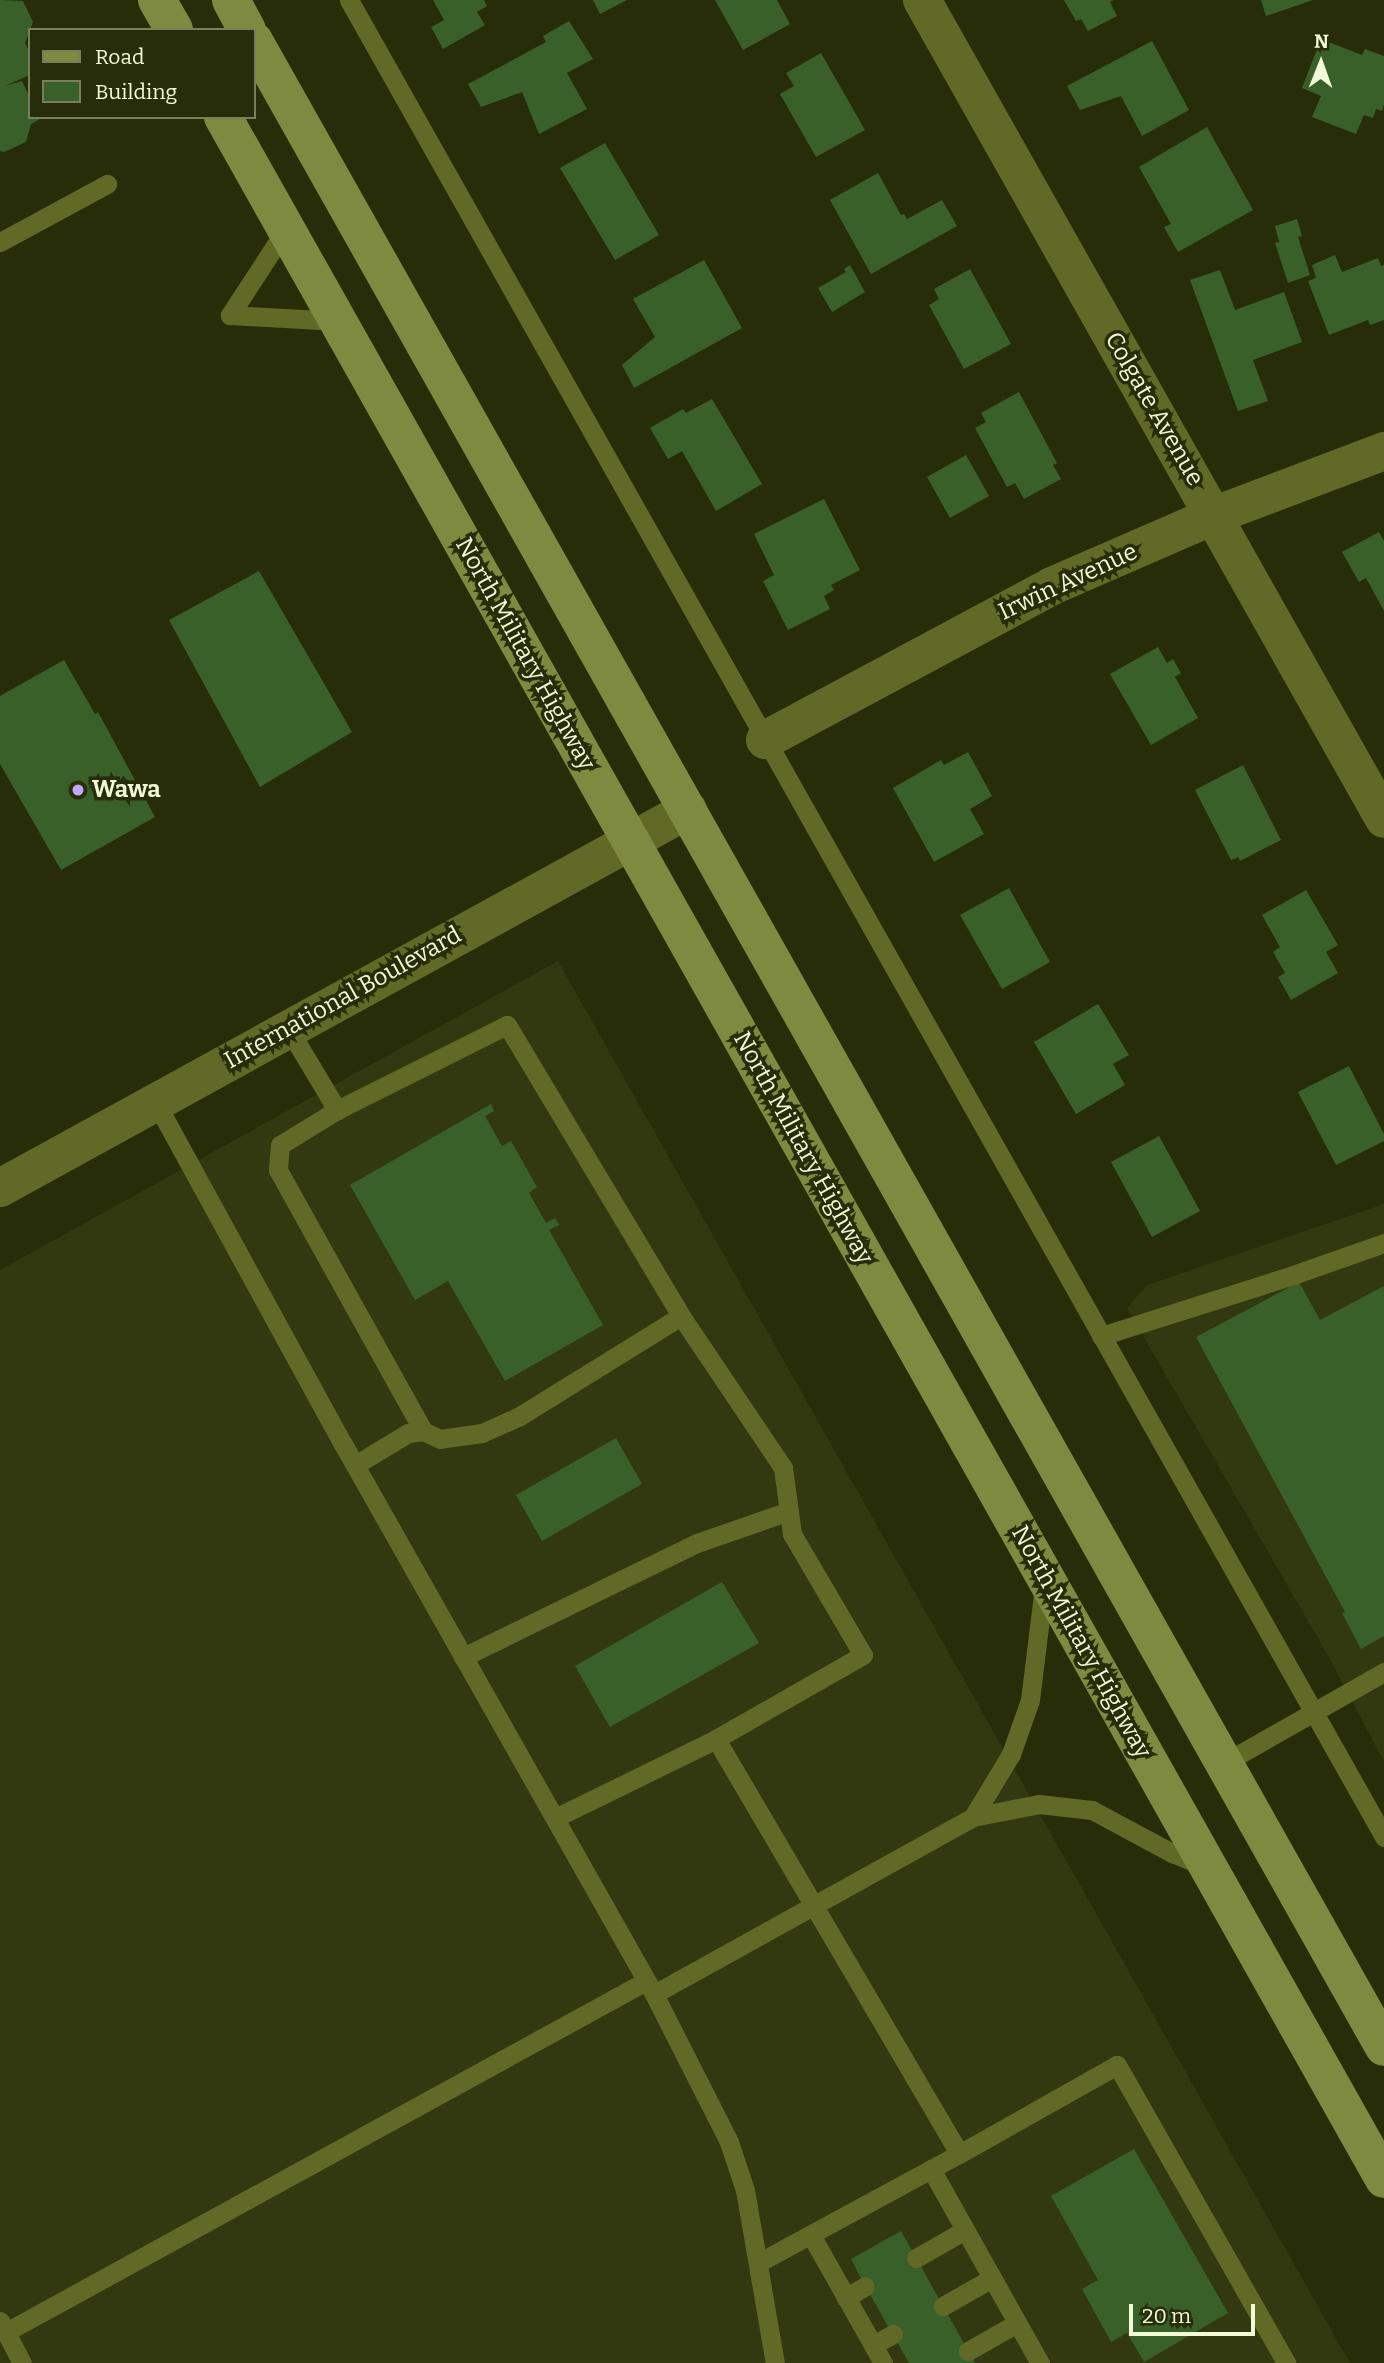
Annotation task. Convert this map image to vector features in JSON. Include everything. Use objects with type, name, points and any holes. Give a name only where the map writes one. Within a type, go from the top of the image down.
[{"type":"main road","points":[[157,0],[173,28]]},
{"type":"main road","points":[[231,0],[246,28]]},
{"type":"main road","points":[[256,45],[1384,2047]]},
{"type":"main road","name":"North Military Highway","points":[[224,119],[1384,2179]]},
{"type":"street","name":"Colgate Avenue","points":[[922,0],[1215,515],[1286,649],[1384,819]]},
{"type":"street","name":"Irwin Avenue","points":[[765,740],[1052,586],[1215,515],[1384,452]]},
{"type":"street","name":"International Boulevard","points":[[0,1188],[688,810]]},
{"type":"lane","points":[[349,0],[1384,1837]]},
{"type":"lane","points":[[0,242],[107,184]]},
{"type":"lane","points":[[286,229],[230,315],[337,321]]},
{"type":"lane","points":[[423,1432],[278,1170],[280,1145],[337,1110],[507,1025],[681,1316],[783,1468],[792,1534],[863,1656],[716,1739],[555,1818]]},
{"type":"lane","points":[[288,1028],[337,1110]]},
{"type":"lane","points":[[155,1101],[355,1465],[650,1987],[729,2142],[745,2190],[775,2363]]},
{"type":"lane","points":[[1101,1336],[1384,1243]]},
{"type":"lane","points":[[355,1465],[408,1433],[423,1432],[440,1439],[482,1433],[520,1416],[681,1316]]},
{"type":"lane","points":[[463,1657],[697,1543],[789,1511]]},
{"type":"lane","points":[[973,1817],[1011,1754],[1030,1700],[1045,1578]]},
{"type":"lane","points":[[1224,1763],[1384,1672]]},
{"type":"lane","points":[[716,1739],[959,2154]]},
{"type":"lane","points":[[22,2363],[3,2327],[650,1987],[813,1906],[973,1817],[1039,1804],[1092,1810],[1172,1853],[1208,1868]]},
{"type":"lane","points":[[758,2263],[1117,2065],[1286,2363]]},
{"type":"lane","points":[[931,2169],[1040,2363]]},
{"type":"lane","points":[[916,2258],[965,2230]]},
{"type":"lane","points":[[811,2235],[883,2363]]},
{"type":"lane","points":[[943,2306],[992,2278]]},
{"type":"lane","points":[[846,2298],[865,2286]]},
{"type":"lane","points":[[968,2351],[1017,2323]]},
{"type":"lane","points":[[873,2345],[892,2334]]},
{"type":"shaded area","points":[[558,961],[1350,2363],[0,2363],[0,1270]]},
{"type":"shaded area","points":[[1384,1204],[1384,1762],[1326,1652],[1127,1308],[1147,1285]]},
{"type":"building","points":[[0,0],[23,1],[33,22],[28,28],[25,43],[28,49],[28,76],[5,86],[22,81],[28,94],[28,119],[40,119],[31,124],[26,142],[4,152],[0,151]]},
{"type":"building","points":[[433,0],[484,0],[487,6],[477,12],[485,25],[443,49],[431,27],[444,20]]},
{"type":"building","points":[[593,0],[627,0],[600,14]]},
{"type":"building","points":[[715,0],[777,0],[790,24],[743,50]]},
{"type":"building","points":[[1064,0],[1114,0],[1110,2],[1117,16],[1088,31],[1081,19],[1076,21]]},
{"type":"building","points":[[1261,0],[1313,0],[1266,16]]},
{"type":"building","points":[[569,21],[593,59],[567,73],[587,109],[539,134],[522,92],[481,107],[468,84],[546,42],[543,36]]},
{"type":"building","points":[[1321,39],[1362,55],[1365,49],[1384,56],[1382,111],[1376,109],[1373,118],[1364,115],[1356,134],[1312,117],[1321,96],[1302,88]]},
{"type":"building","points":[[1152,41],[1189,110],[1142,136],[1121,96],[1080,110],[1067,86]]},
{"type":"building","points":[[821,53],[865,130],[816,157],[780,94],[794,86],[786,73]]},
{"type":"building","points":[[1207,127],[1253,210],[1178,252],[1164,227],[1171,224],[1139,167]]},
{"type":"building","points":[[605,143],[659,235],[615,260],[560,168]]},
{"type":"building","points":[[878,173],[901,215],[904,214],[907,219],[942,200],[957,226],[871,274],[830,200]]},
{"type":"building","points":[[1297,219],[1302,236],[1298,237],[1310,275],[1288,283],[1275,243],[1279,242],[1275,226]]},
{"type":"building","points":[[1335,255],[1342,272],[1378,258],[1381,266],[1384,265],[1384,320],[1370,325],[1368,320],[1329,335],[1308,281],[1316,278],[1312,265]]},
{"type":"building","points":[[704,260],[742,328],[634,388],[622,365],[655,337],[633,299]]},
{"type":"building","points":[[850,265],[865,292],[832,312],[818,288],[846,272],[844,269]]},
{"type":"building","points":[[970,269],[1011,344],[964,369],[929,305],[939,299],[934,289]]},
{"type":"building","points":[[1220,270],[1235,310],[1284,292],[1302,342],[1253,360],[1268,401],[1238,411],[1190,280]]},
{"type":"building","points":[[1019,392],[1057,463],[1053,465],[1061,479],[1024,499],[1015,483],[1007,487],[975,428],[986,422],[981,413]]},
{"type":"building","points":[[712,399],[762,484],[716,511],[682,451],[668,459],[650,428],[683,409],[686,413]]},
{"type":"building","points":[[966,455],[989,496],[950,518],[927,477]]},
{"type":"building","points":[[824,499],[860,570],[831,585],[834,590],[824,596],[830,609],[788,630],[763,581],[774,575],[754,534]]},
{"type":"building","points":[[1379,532],[1384,541],[1384,611],[1366,578],[1359,582],[1342,552]]},
{"type":"building","points":[[259,571],[352,732],[260,787],[169,620]]},
{"type":"building","points":[[1158,647],[1167,663],[1173,659],[1181,673],[1175,677],[1198,718],[1151,745],[1110,674]]},
{"type":"building","name":"Wawa","points":[[64,660],[95,714],[98,712],[155,817],[61,870],[0,764],[0,696]]},
{"type":"building","points":[[968,752],[992,796],[970,809],[984,834],[934,862],[893,788],[941,760],[944,765]]},
{"type":"building","points":[[1243,765],[1281,840],[1240,861],[1238,857],[1231,860],[1195,790]]},
{"type":"building","points":[[1009,888],[1050,962],[1002,989],[960,915]]},
{"type":"building","points":[[1306,890],[1338,945],[1326,952],[1338,973],[1291,1000],[1278,977],[1285,973],[1273,952],[1280,947],[1262,915]]},
{"type":"building","points":[[1098,1004],[1129,1055],[1113,1064],[1125,1085],[1076,1114],[1034,1042]]},
{"type":"building","points":[[1349,1066],[1384,1134],[1384,1141],[1336,1165],[1298,1092]]},
{"type":"building","points":[[491,1104],[494,1111],[485,1116],[502,1146],[511,1141],[537,1187],[529,1193],[546,1223],[555,1218],[559,1225],[549,1230],[603,1325],[505,1381],[448,1281],[415,1300],[350,1185]]},
{"type":"building","points":[[1159,1136],[1200,1211],[1152,1237],[1111,1162]]},
{"type":"building","points":[[1299,1282],[1320,1320],[1384,1286],[1384,1636],[1361,1649],[1342,1613],[1345,1612],[1196,1337]]},
{"type":"building","points":[[616,1438],[642,1484],[542,1541],[516,1495]]},
{"type":"building","points":[[722,1582],[759,1643],[610,1727],[575,1666]]},
{"type":"building","points":[[1134,2149],[1228,2313],[1144,2362],[1127,2333],[1111,2342],[1082,2289],[1098,2280],[1051,2196]]},
{"type":"building","points":[[901,2231],[975,2363],[909,2363],[865,2286],[851,2259]]},
{"type":"place","name":"Wawa","points":[[78,790]]}]
